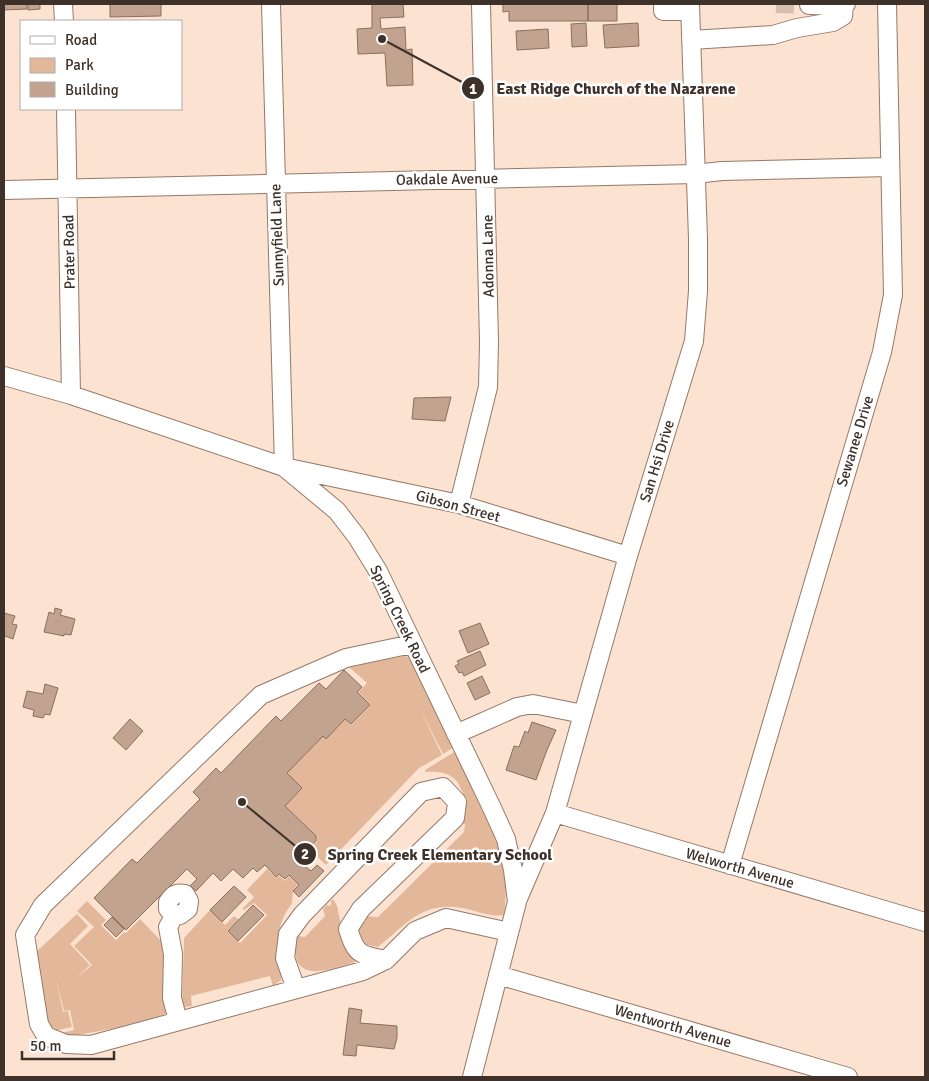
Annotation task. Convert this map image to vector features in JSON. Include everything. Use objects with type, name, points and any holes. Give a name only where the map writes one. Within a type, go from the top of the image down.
[{"type":"street","points":[[63,4],[64,20]]},
{"type":"street","name":"Sunnyfield Lane","points":[[271,4],[284,467]]},
{"type":"street","name":"Adonna Lane","points":[[459,504],[488,387],[489,342],[481,4]]},
{"type":"street","points":[[663,4],[663,11],[690,7]]},
{"type":"street","points":[[691,40],[772,35],[797,28],[832,22],[843,16],[845,5],[809,4]]},
{"type":"street","name":"Sewanee Drive","points":[[730,864],[882,352],[893,295],[887,4]]},
{"type":"street","name":"San Hsi Drive","points":[[517,902],[554,813],[628,556],[694,341],[698,291],[690,7]]},
{"type":"street","name":"Prater Road","points":[[66,110],[72,395]]},
{"type":"street","name":"Oakdale Avenue","points":[[4,190],[696,174],[722,171],[890,167]]},
{"type":"street","name":"Spring Creek Road","points":[[4,376],[72,395],[284,467],[337,511],[357,537],[378,571],[506,839],[513,870],[517,902],[472,1077]]},
{"type":"street","name":"Gibson Street","points":[[284,467],[459,504],[628,556]]},
{"type":"street","points":[[412,644],[346,658],[261,695],[43,905],[25,935],[38,1024],[46,1036],[66,1044],[91,1044],[363,971],[386,960],[415,931],[446,918],[509,932]]},
{"type":"street","points":[[456,734],[517,707],[534,704],[583,714]]},
{"type":"street","points":[[296,989],[285,958],[288,934],[302,915],[421,792],[443,787],[456,802],[455,818],[361,908],[348,929],[353,946],[364,956],[386,960]]},
{"type":"street","name":"Welworth Avenue","points":[[554,813],[925,922]]},
{"type":"street","points":[[174,916],[168,927],[173,954],[172,998],[178,1021]]},
{"type":"street","name":"Wentworth Avenue","points":[[498,976],[848,1077]]},
{"type":"green space","points":[[404,656],[410,657],[454,747],[443,754],[418,705],[442,755],[419,768],[326,865],[309,849],[317,842],[316,836],[285,806],[302,788],[286,773],[323,736],[345,719],[351,725],[371,705],[358,692],[367,683],[349,667]]},
{"type":"green space","points":[[456,751],[485,810],[499,850],[506,892],[504,915],[488,914],[463,908],[436,908],[425,911],[406,923],[378,947],[363,944],[357,932],[358,925],[366,916],[378,917],[464,832],[465,824],[458,824],[463,810],[464,797],[455,779],[447,774],[425,772],[425,770]]},
{"type":"green space","points":[[267,869],[276,878],[279,875],[285,881],[289,876],[298,885],[293,890],[292,903],[280,926],[277,960],[281,980],[273,986],[270,976],[191,996],[192,1006],[184,1007],[182,1005],[184,938],[210,910],[225,925],[234,916],[239,920],[227,931],[240,943],[267,915],[254,903],[244,910],[242,909],[254,897],[247,890]]},
{"type":"green space","points":[[333,899],[337,906],[346,947],[358,959],[355,962],[322,971],[305,969],[299,965],[296,957],[296,929],[298,929],[298,936],[305,937],[325,916],[323,909],[327,905],[331,906]]},
{"type":"green space","points":[[87,901],[106,920],[101,925],[116,940],[140,919],[165,945],[168,1013],[162,1017],[116,1028],[67,1037],[57,1034],[74,1030],[70,1010],[64,1011],[56,979],[63,1012],[68,1011],[72,1027],[54,1031],[45,1017],[36,952],[77,914],[88,926],[70,944],[90,965],[75,979],[92,965],[74,946],[94,927],[77,911]]},
{"type":"building","points":[[4,4],[27,4],[27,9],[4,10]]},
{"type":"building","points":[[28,4],[40,4],[40,9],[28,10]]},
{"type":"building","points":[[110,4],[161,4],[161,16],[110,17]]},
{"type":"building","points":[[372,4],[403,4],[404,17],[380,18],[381,29],[405,27],[406,50],[412,49],[413,85],[387,86],[385,53],[358,54],[357,29],[372,28]]},
{"type":"building","points":[[503,4],[588,4],[588,21],[509,21],[509,11],[503,12]]},
{"type":"building","points":[[588,4],[617,4],[617,21],[588,21]]},
{"type":"building","points":[[586,23],[587,46],[572,47],[571,24]]},
{"type":"building","points":[[638,23],[639,46],[605,48],[603,25]]},
{"type":"building","points":[[548,29],[549,48],[517,50],[516,31]]},
{"type":"building","points":[[451,397],[445,421],[412,419],[414,398]]},
{"type":"building","points":[[55,608],[62,610],[60,615],[75,619],[71,635],[64,634],[64,636],[44,632],[49,612],[54,614]]},
{"type":"building","points":[[4,613],[15,616],[12,624],[17,625],[13,639],[5,636],[4,640]]},
{"type":"building","points":[[480,623],[489,644],[468,653],[459,631]]},
{"type":"building","points":[[480,651],[486,665],[464,676],[462,672],[459,673],[455,666],[459,664],[457,661]]},
{"type":"building","points":[[344,670],[362,687],[357,692],[370,705],[351,724],[345,719],[326,739],[323,736],[287,773],[302,788],[285,806],[316,836],[316,841],[307,851],[314,858],[306,867],[311,871],[317,865],[324,871],[299,897],[293,891],[299,885],[289,875],[285,879],[279,874],[276,877],[265,865],[257,872],[253,868],[243,878],[233,869],[221,881],[213,873],[196,891],[190,886],[197,879],[187,869],[126,930],[94,898],[132,859],[137,863],[200,799],[193,792],[216,768],[221,773],[276,716],[281,721],[319,683],[326,689]]},
{"type":"building","points":[[482,676],[490,693],[475,700],[467,683]]},
{"type":"building","points":[[45,684],[58,688],[50,715],[45,714],[43,718],[33,716],[34,710],[23,707],[27,691],[43,694]]},
{"type":"building","points":[[130,719],[143,731],[126,750],[113,738]]},
{"type":"building","points":[[532,722],[556,730],[536,780],[506,770],[514,746],[519,747],[525,731],[528,733]]},
{"type":"building","points":[[234,886],[246,897],[222,922],[210,910]]},
{"type":"building","points":[[253,905],[264,915],[238,941],[228,931]]},
{"type":"building","points":[[112,917],[124,929],[116,937],[104,925]]},
{"type":"building","points":[[349,1008],[362,1010],[360,1023],[397,1026],[397,1038],[394,1049],[357,1045],[356,1056],[343,1055]]},
{"type":"tunnel","points":[[776,4],[809,5]]},
{"type":"place","name":"East Ridge Church of the Nazarene","points":[[382,39]]},
{"type":"place","name":"Spring Creek Elementary School","points":[[242,802]]}]
